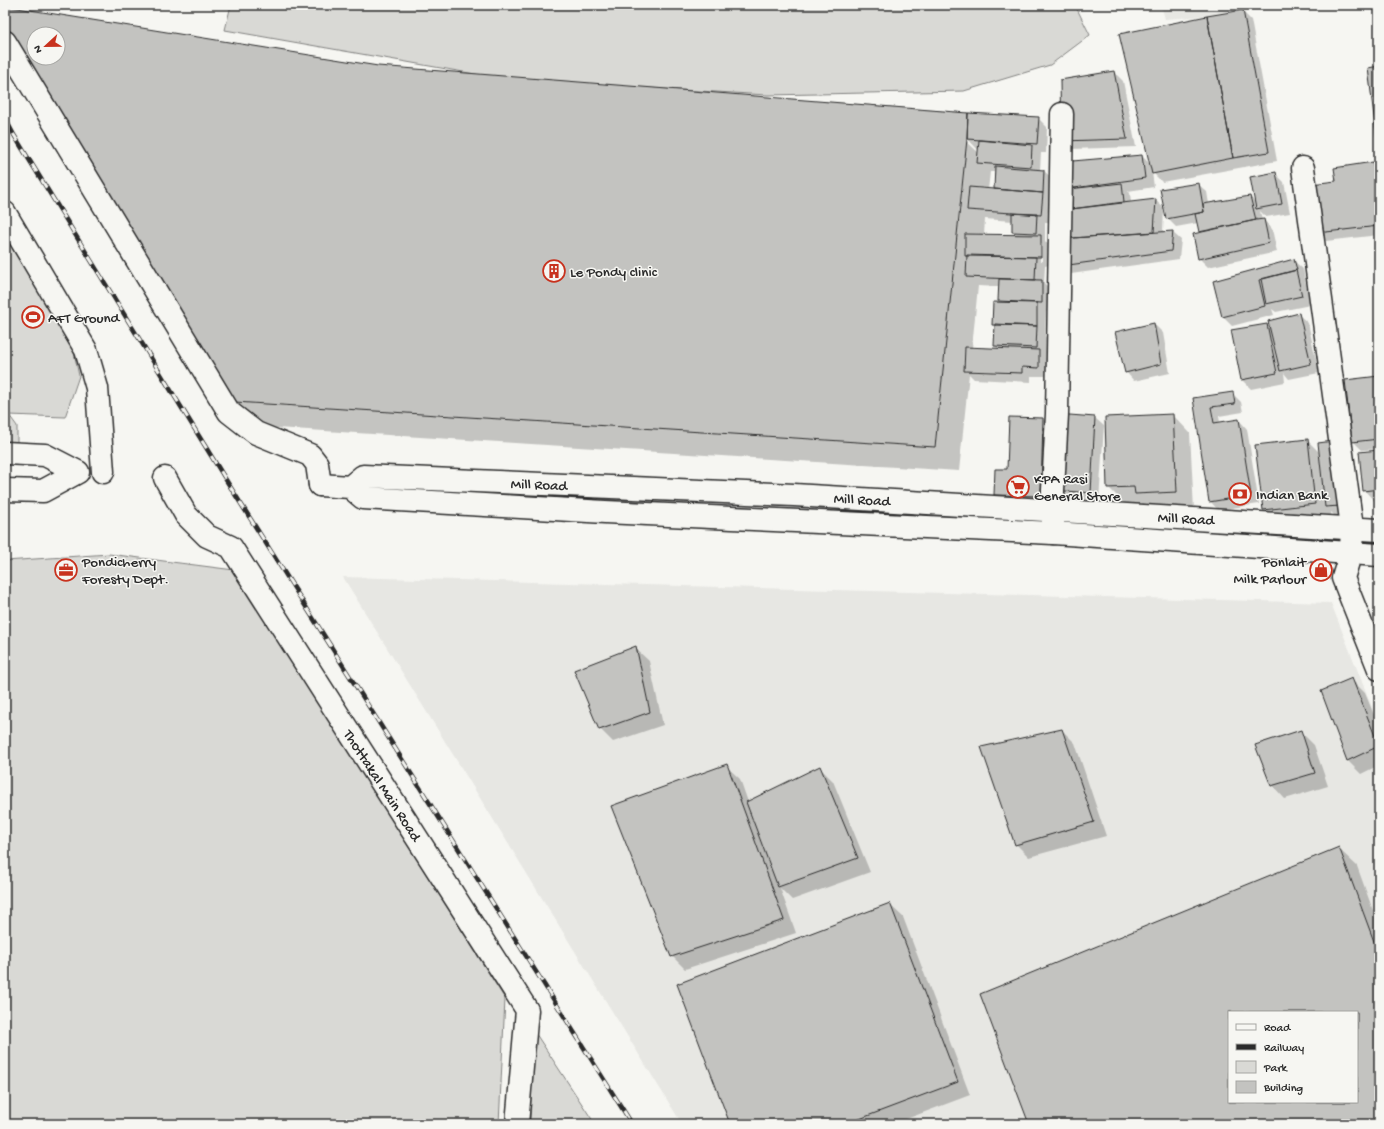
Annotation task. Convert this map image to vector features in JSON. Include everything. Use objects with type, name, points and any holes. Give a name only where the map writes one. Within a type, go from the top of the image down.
[{"type":"street","points":[[5,42],[229,412],[256,433],[310,455],[317,464],[320,485],[350,487]]},
{"type":"street","points":[[1053,533],[1052,490],[1057,414],[1062,114]]},
{"type":"street","points":[[1303,168],[1352,527],[1351,552],[1343,578],[1379,669]]},
{"type":"street","points":[[5,213],[86,350],[97,388],[103,472]]},
{"type":"street","points":[[5,453],[45,455],[78,472],[43,491],[5,490]]},
{"type":"street","name":"Mill Road","points":[[1379,530],[1352,527],[794,495],[363,476],[350,487],[363,498],[621,513],[1053,533],[1379,555]]},
{"type":"street","name":"Thottakal Main Road","points":[[165,478],[186,515],[207,536],[231,547],[527,1010],[517,1124]]},
{"type":"shaded area","points":[[1161,5],[1270,5],[1207,16],[1165,19]]},
{"type":"shaded area","points":[[343,577],[1331,603],[1379,725],[1379,1124],[682,1124]]},
{"type":"green space","points":[[231,5],[1075,5],[1090,35],[1050,65],[964,91],[768,95],[509,80],[225,30]]},
{"type":"green space","name":"AFT Ground","points":[[5,222],[70,334],[79,376],[65,417],[9,415],[17,426],[17,442],[5,444]]},
{"type":"green space","points":[[109,554],[234,570],[505,999],[499,1124],[5,1124],[5,561]]},
{"type":"green space","points":[[534,1031],[595,1124],[530,1124]]},
{"type":"building","name":"Le Pondy clinic","points":[[5,6],[378,66],[968,113],[967,139],[935,447],[235,402],[31,66],[66,66],[66,26],[26,26],[26,59],[5,24]]},
{"type":"building","points":[[1243,10],[1269,152],[1233,158],[1207,16]]},
{"type":"building","points":[[1207,16],[1233,158],[1152,174],[1119,34]]},
{"type":"building","points":[[1379,66],[1379,158],[1368,68]]},
{"type":"building","points":[[1114,71],[1127,139],[1061,141],[1060,80]]},
{"type":"building","points":[[968,113],[1039,117],[1037,144],[967,139]]},
{"type":"building","points":[[979,140],[1032,145],[1031,167],[977,163]]},
{"type":"building","points":[[1142,155],[1145,178],[1060,190],[1061,162]]},
{"type":"building","points":[[1373,162],[1379,226],[1317,233],[1311,184],[1336,181],[1334,168]]},
{"type":"building","points":[[995,166],[1044,170],[1043,193],[994,189]]},
{"type":"building","points":[[1276,172],[1282,204],[1256,209],[1250,177]]},
{"type":"building","points":[[1122,183],[1124,202],[1063,210],[1060,190]]},
{"type":"building","points":[[1199,183],[1204,212],[1166,219],[1160,189]]},
{"type":"building","points":[[969,187],[1043,193],[1041,215],[967,210]]},
{"type":"building","points":[[1250,196],[1256,220],[1199,232],[1195,214],[1204,212],[1203,204]]},
{"type":"building","points":[[1156,199],[1154,232],[1059,239],[1063,210]]},
{"type":"building","points":[[1012,213],[1037,214],[1036,233],[1012,232]]},
{"type":"building","points":[[1264,219],[1269,243],[1198,259],[1193,234]]},
{"type":"building","points":[[1173,231],[1171,251],[1061,266],[1059,239]]},
{"type":"building","points":[[965,234],[1041,235],[1041,257],[965,256]]},
{"type":"building","points":[[967,255],[1036,257],[1035,280],[966,277]]},
{"type":"building","points":[[1294,259],[1297,270],[1259,280],[1265,306],[1222,317],[1213,281]]},
{"type":"building","points":[[1296,270],[1302,296],[1266,304],[1261,279]]},
{"type":"building","points":[[999,279],[1042,280],[1042,303],[998,301]]},
{"type":"building","points":[[993,302],[1037,303],[1037,326],[992,325]]},
{"type":"building","points":[[1299,313],[1311,364],[1280,371],[1268,321]]},
{"type":"building","points":[[1154,323],[1161,364],[1125,373],[1115,332]]},
{"type":"building","points":[[995,324],[1037,326],[1036,348],[994,346]]},
{"type":"building","points":[[1267,324],[1277,373],[1241,380],[1231,330]]},
{"type":"building","points":[[965,347],[1039,350],[1039,368],[1022,367],[1022,373],[964,371]]},
{"type":"building","points":[[1379,376],[1379,439],[1352,442],[1345,380]]},
{"type":"building","points":[[1233,392],[1235,404],[1211,407],[1214,423],[1239,419],[1251,495],[1209,502],[1193,398]]},
{"type":"building","points":[[1057,414],[1095,417],[1091,493],[1053,490]]},
{"type":"building","points":[[1173,414],[1177,492],[1135,494],[1134,487],[1107,488],[1105,417]]},
{"type":"building","points":[[1009,417],[1043,418],[1041,496],[994,495],[995,469],[1007,469]]},
{"type":"building","points":[[1308,439],[1315,504],[1263,510],[1255,445]]},
{"type":"building","points":[[1333,441],[1340,506],[1325,507],[1318,443]]},
{"type":"building","points":[[1379,450],[1379,489],[1363,491],[1359,452]]},
{"type":"building","points":[[636,646],[650,712],[599,730],[574,670]]},
{"type":"building","points":[[1352,678],[1379,746],[1347,761],[1321,691]]},
{"type":"building","points":[[1062,729],[1094,822],[1015,845],[981,747]]},
{"type":"building","points":[[1301,730],[1315,773],[1271,786],[1255,745]]},
{"type":"building","points":[[727,764],[784,920],[671,957],[611,806]]},
{"type":"building","points":[[820,766],[858,858],[778,887],[746,802]]},
{"type":"building","points":[[1339,847],[1379,955],[1379,1124],[1029,1124],[980,994]]},
{"type":"building","points":[[890,903],[958,1082],[846,1124],[730,1124],[677,984]]},
{"type":"railway","points":[[5,118],[226,480],[632,1124]]},
{"type":"place","name":"Le Pondy clinic","points":[[554,271]]},
{"type":"place","name":"AFT Ground","points":[[33,317]]},
{"type":"place","name":"KPA Rasi General Store","points":[[1018,487]]},
{"type":"place","name":"Indian Bank","points":[[1240,494]]},
{"type":"place","name":"Pondicherry Foresty Dept.","points":[[66,570]]},
{"type":"place","name":"Ponlait Milk Parlour","points":[[1321,570]]}]
